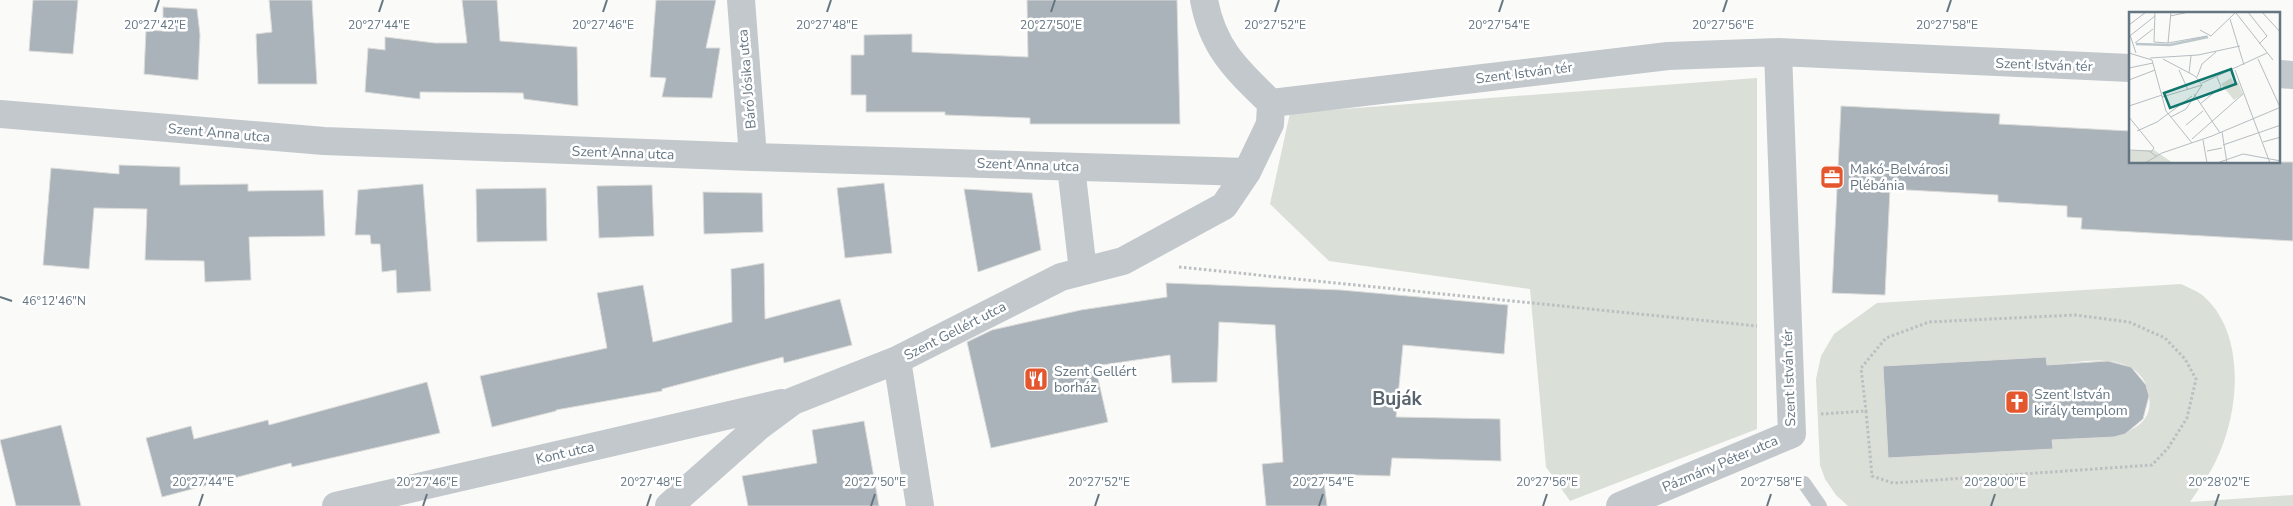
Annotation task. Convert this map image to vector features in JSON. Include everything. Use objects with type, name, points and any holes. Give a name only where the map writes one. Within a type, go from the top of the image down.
[{"type":"street","name":"Báró Jósika utca","points":[[741,0],[753,157]]},
{"type":"street","points":[[1204,0],[1208,21],[1225,57],[1271,103]]},
{"type":"street","name":"Szent István tér","points":[[1271,103],[1668,56],[1778,52],[2129,68]]},
{"type":"street","name":"Szent István tér","points":[[1778,52],[1791,425]]},
{"type":"street","points":[[2280,74],[2293,75]]},
{"type":"street","name":"Szent Gellért utca","points":[[669,506],[758,427],[793,401],[897,360],[1061,277],[1122,261],[1224,206],[1247,172],[1270,124],[1271,103]]},
{"type":"street","name":"Szent Anna utca","points":[[0,114],[324,142],[1247,172]]},
{"type":"street","points":[[1071,167],[1083,271]]},
{"type":"street","points":[[897,360],[920,506]]},
{"type":"street","name":"Kont utca","points":[[336,506],[793,401]]},
{"type":"street","name":"Pázmány Péter utca","points":[[1620,506],[1791,425]]},
{"type":"lane","points":[[1804,483],[1820,506]]},
{"type":"path","points":[[1172,266],[1788,329]]},
{"type":"path","points":[[2075,315],[2129,322],[2165,338],[2185,359],[2196,379],[2187,418],[2168,448],[2152,465],[1893,483],[1872,476],[1866,411],[1861,368],[1886,338],[1929,322],[2075,315]]},
{"type":"path","points":[[1791,425],[1866,411]]},
{"type":"shaded area","points":[[1757,78],[1757,429],[1570,501],[1546,467],[1530,289],[1329,261],[1270,204],[1290,113]]},
{"type":"shaded area","points":[[2181,284],[2194,290],[2201,294],[2216,309],[2226,328],[2232,349],[2235,371],[2231,416],[2225,437],[2212,468],[2190,502],[2293,495],[2293,506],[1848,506],[1836,495],[1825,479],[1820,465],[1816,379],[1821,356],[1834,334],[1877,303]],"holes":[[[2046,357],[2047,365],[2083,361],[2110,361],[2128,366],[2140,375],[2147,387],[2149,406],[2145,419],[2134,428],[2119,434],[2084,439],[2052,440],[2053,449],[1888,458],[1883,366]]]},
{"type":"building","points":[[33,0],[78,0],[73,54],[29,51]]},
{"type":"building","points":[[269,0],[312,0],[317,84],[258,84],[256,34],[272,32]]},
{"type":"building","points":[[462,0],[497,0],[500,41],[577,47],[578,106],[524,99],[523,93],[420,92],[420,99],[365,92],[368,48],[385,50],[385,37],[435,43],[467,43]]},
{"type":"building","points":[[656,0],[716,0],[706,48],[720,48],[712,98],[662,97],[666,78],[650,77]]},
{"type":"building","points":[[1027,0],[1177,0],[1180,124],[1030,124],[1030,118],[945,115],[945,112],[866,112],[866,95],[851,95],[851,55],[864,55],[864,35],[912,34],[912,52],[1028,57]]},
{"type":"building","points":[[163,7],[197,9],[200,35],[198,80],[144,74],[146,30],[163,31]]},
{"type":"building","points":[[1841,106],[2000,114],[1999,124],[2129,131],[2129,164],[2280,164],[2280,162],[2293,162],[2293,241],[2081,229],[2082,218],[2067,217],[2067,206],[1998,202],[1998,195],[1890,189],[1885,295],[1832,293]]},
{"type":"building","points":[[119,165],[180,167],[180,185],[248,184],[248,191],[323,190],[325,236],[249,237],[251,280],[205,282],[204,261],[145,260],[147,209],[94,208],[89,269],[43,265],[51,168],[119,174]]},
{"type":"building","points":[[884,183],[892,253],[845,258],[837,188]]},
{"type":"building","points":[[423,184],[431,291],[397,293],[396,270],[382,272],[380,244],[371,244],[370,235],[355,235],[358,190]]},
{"type":"building","points":[[652,185],[654,236],[599,238],[597,186]]},
{"type":"building","points":[[546,188],[547,241],[477,242],[476,189]]},
{"type":"building","points":[[964,189],[1032,193],[1041,250],[978,272]]},
{"type":"building","points":[[703,192],[762,193],[763,232],[704,234]]},
{"type":"building","points":[[764,263],[765,319],[840,299],[852,345],[784,363],[783,357],[662,389],[662,391],[556,410],[492,427],[480,376],[607,348],[597,293],[643,285],[653,342],[732,322],[731,269]]},
{"type":"building","points":[[1166,283],[1341,290],[1508,305],[1504,354],[1403,345],[1396,417],[1500,419],[1501,461],[1392,458],[1390,476],[1323,474],[1327,506],[1266,506],[1262,464],[1283,462],[1275,325],[1219,322],[1217,382],[1172,383],[1170,355],[1095,366],[1108,422],[991,448],[967,342],[992,330],[1081,310],[1167,297]]},
{"type":"building","name":"Szent István király templom","points":[[2046,357],[2047,365],[2108,361],[2131,367],[2146,385],[2149,396],[2143,419],[2125,434],[2114,437],[2052,440],[2053,449],[1888,458],[1883,366]]},
{"type":"building","points":[[427,382],[440,433],[292,467],[291,463],[162,497],[146,438],[191,426],[194,439],[268,420],[269,425]]},
{"type":"building","points":[[864,421],[879,506],[748,506],[742,476],[817,463],[812,430]]},
{"type":"building","points":[[61,425],[81,506],[16,506],[0,440]]},
{"type":"place","name":"Makó-Belvárosi Plébánia","points":[[1832,177]]},
{"type":"place","name":"Szent Gellért borház","points":[[1036,379]]},
{"type":"place","name":"Szent István király templom","points":[[2017,402]]},
{"type":"district","name":"Buják","points":[[1397,399]]}]
